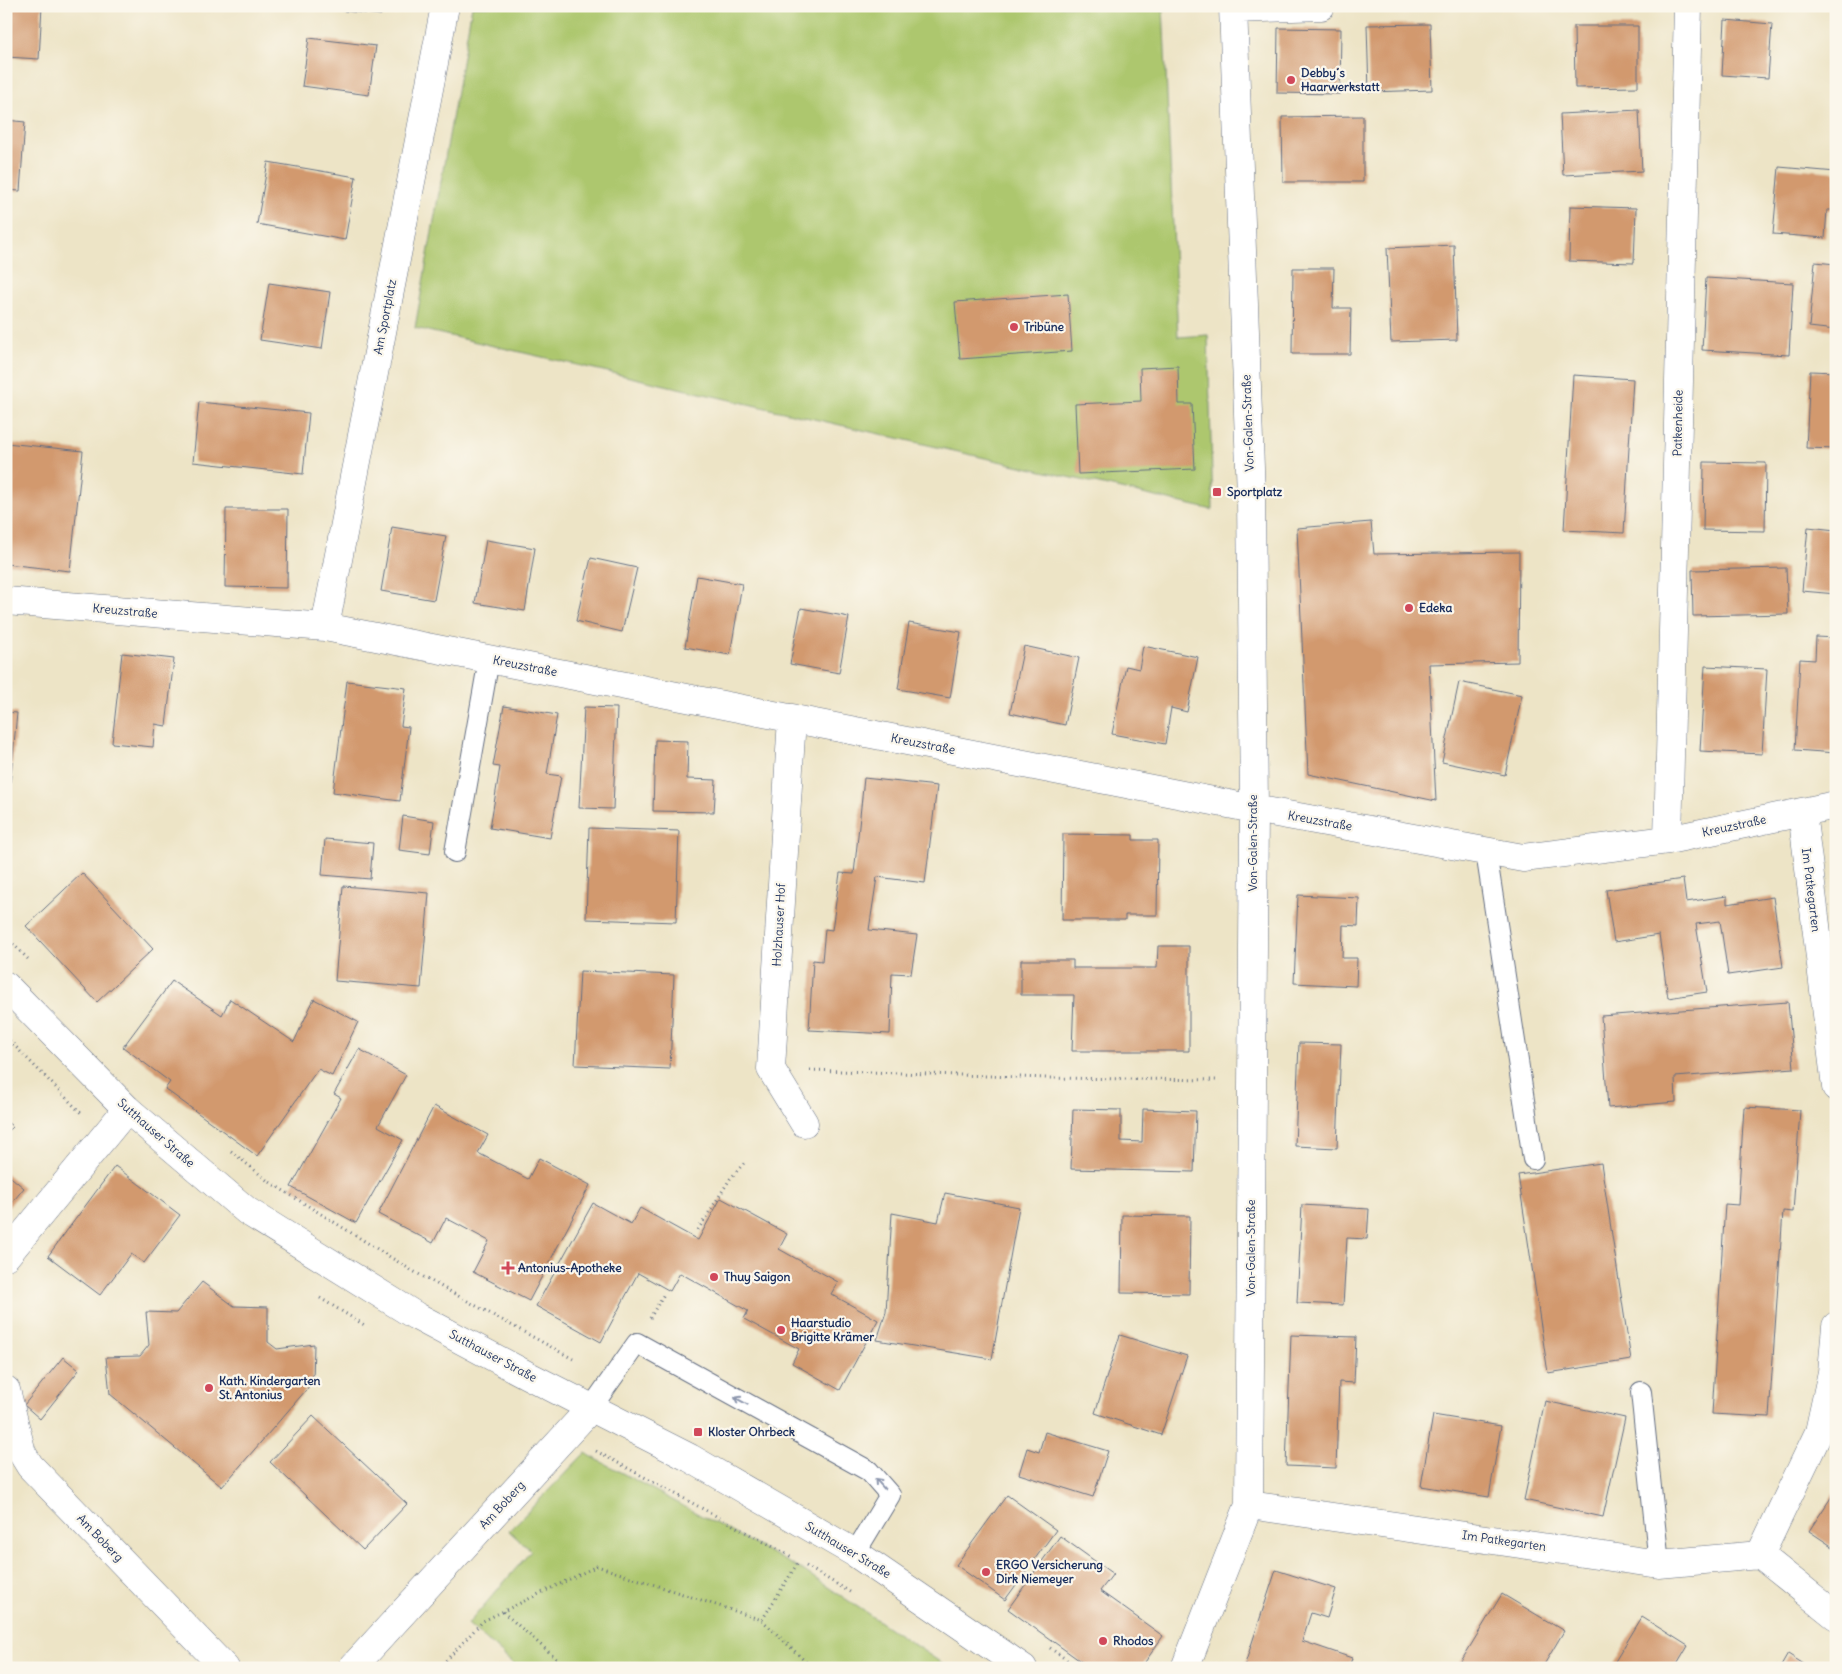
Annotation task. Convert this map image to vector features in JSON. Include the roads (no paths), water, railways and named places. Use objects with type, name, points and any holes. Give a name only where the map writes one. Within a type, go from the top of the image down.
[{"type":"street","name":"Am Sportplatz","points":[[325,627],[445,6]]},
{"type":"street","points":[[1233,8],[1321,6]]},
{"type":"street","name":"Patkenheide","points":[[1668,840],[1688,6]]},
{"type":"street","name":"Von-Galen-Straße","points":[[1185,1668],[1249,1505],[1254,809],[1251,495],[1233,8]]},
{"type":"street","name":"Kreuzstraße","points":[[6,601],[325,627],[1254,809],[1524,858],[1668,840],[1836,805]]},
{"type":"street","name":"Holzhauser Hof","points":[[792,718],[771,1068],[804,1123]]},
{"type":"street","name":"Im Patkegarten","points":[[1802,812],[1836,1086]]},
{"type":"street","name":"Sutthauser Straße","points":[[6,986],[127,1109],[248,1211],[416,1316],[690,1458],[855,1553],[1022,1668]]},
{"type":"street","points":[[6,1256],[127,1109]]},
{"type":"street","points":[[1836,1326],[1832,1372],[1819,1432],[1760,1555],[1836,1616]]},
{"type":"street","name":"Am Boberg","points":[[6,1390],[14,1455],[30,1466],[225,1668]]},
{"type":"street","name":"Am Boberg","points":[[352,1668],[591,1408]]},
{"type":"street","name":"Im Patkegarten","points":[[1249,1505],[1659,1564],[1760,1555]]},
{"type":"lane","points":[[455,852],[489,659]]},
{"type":"lane","points":[[1486,852],[1533,1159]]},
{"type":"lane","points":[[591,1408],[637,1343],[869,1471],[890,1495],[855,1553]]},
{"type":"lane","points":[[1641,1392],[1659,1564]]},
{"type":"place","name":"Debby´s Haarwerkstatt","points":[[1291,80]]},
{"type":"place","name":"Tribüne","points":[[1014,327]]},
{"type":"place","name":"Sportplatz","points":[[1217,492]]},
{"type":"place","name":"Edeka","points":[[1409,608]]},
{"type":"place","name":"Antonius-Apotheke","points":[[508,1268]]},
{"type":"place","name":"Thuy Saigon","points":[[714,1277]]},
{"type":"place","name":"Haarstudio Brigitte Krämer","points":[[781,1330]]},
{"type":"place","name":"Kath. Kindergarten St. Antonius","points":[[209,1388]]},
{"type":"place","name":"Kloster Ohrbeck","points":[[698,1432]]},
{"type":"place","name":"ERGO Versicherung Dirk Niemeyer","points":[[986,1572]]},
{"type":"place","name":"Rhodos","points":[[1103,1641]]}]
